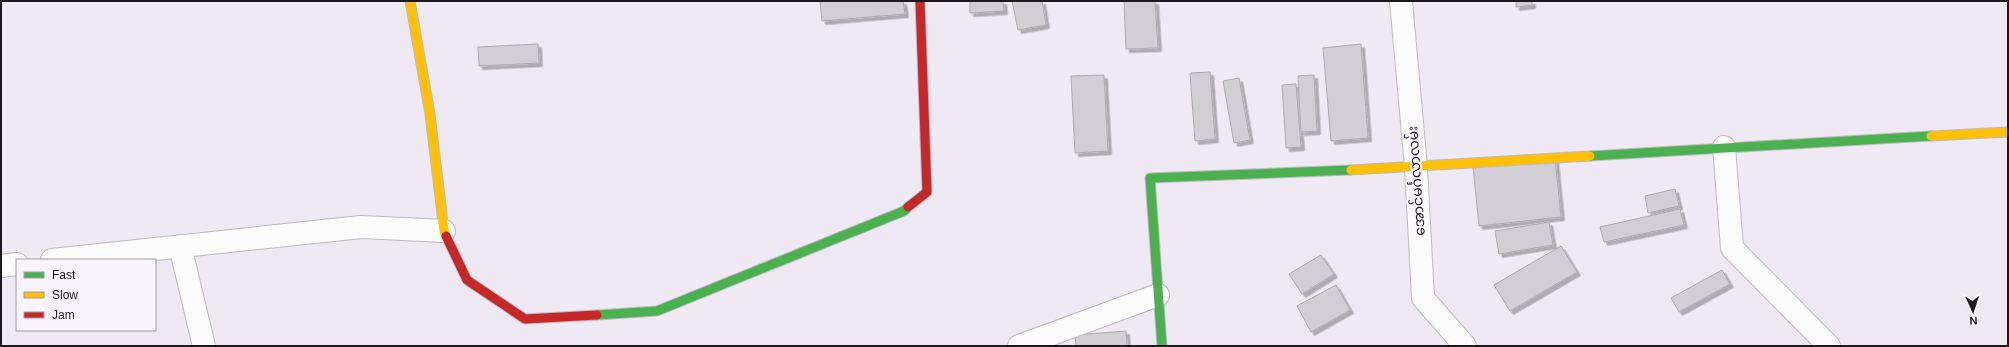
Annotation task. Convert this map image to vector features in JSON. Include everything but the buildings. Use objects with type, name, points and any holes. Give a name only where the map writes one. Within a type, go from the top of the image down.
[{"type":"street","points":[[410,1],[430,114],[444,231],[468,280],[525,319],[657,311],[904,211],[927,192],[920,1]]},
{"type":"street","name":"အောင်မင်္ဂလာလမ်း","points":[[1401,1],[1416,167],[1423,298],[1465,346]]},
{"type":"street","points":[[1162,346],[1150,178],[1416,167],[1724,147],[2008,132]]},
{"type":"street","points":[[1724,147],[1732,248],[1829,346]]},
{"type":"street","points":[[61,259],[361,227],[444,231]]},
{"type":"street","points":[[180,246],[204,346]]},
{"type":"street","points":[[1,266],[16,264]]},
{"type":"street","points":[[1019,346],[1158,294]]},
{"type":"traffic: fast","points":[[1590,156],[1931,136]]},
{"type":"traffic: fast","points":[[1162,346],[1150,178],[1351,170]]},
{"type":"traffic: fast","points":[[597,315],[657,311],[904,211],[908,207]]},
{"type":"traffic: slow","points":[[410,1],[430,114],[444,231],[446,236]]},
{"type":"traffic: slow","points":[[1931,136],[2008,132]]},
{"type":"traffic: slow","points":[[1351,170],[1590,156]]},
{"type":"traffic: jam","points":[[908,207],[927,192],[920,1]]},
{"type":"traffic: jam","points":[[446,236],[467,280],[525,319],[597,315]]}]
